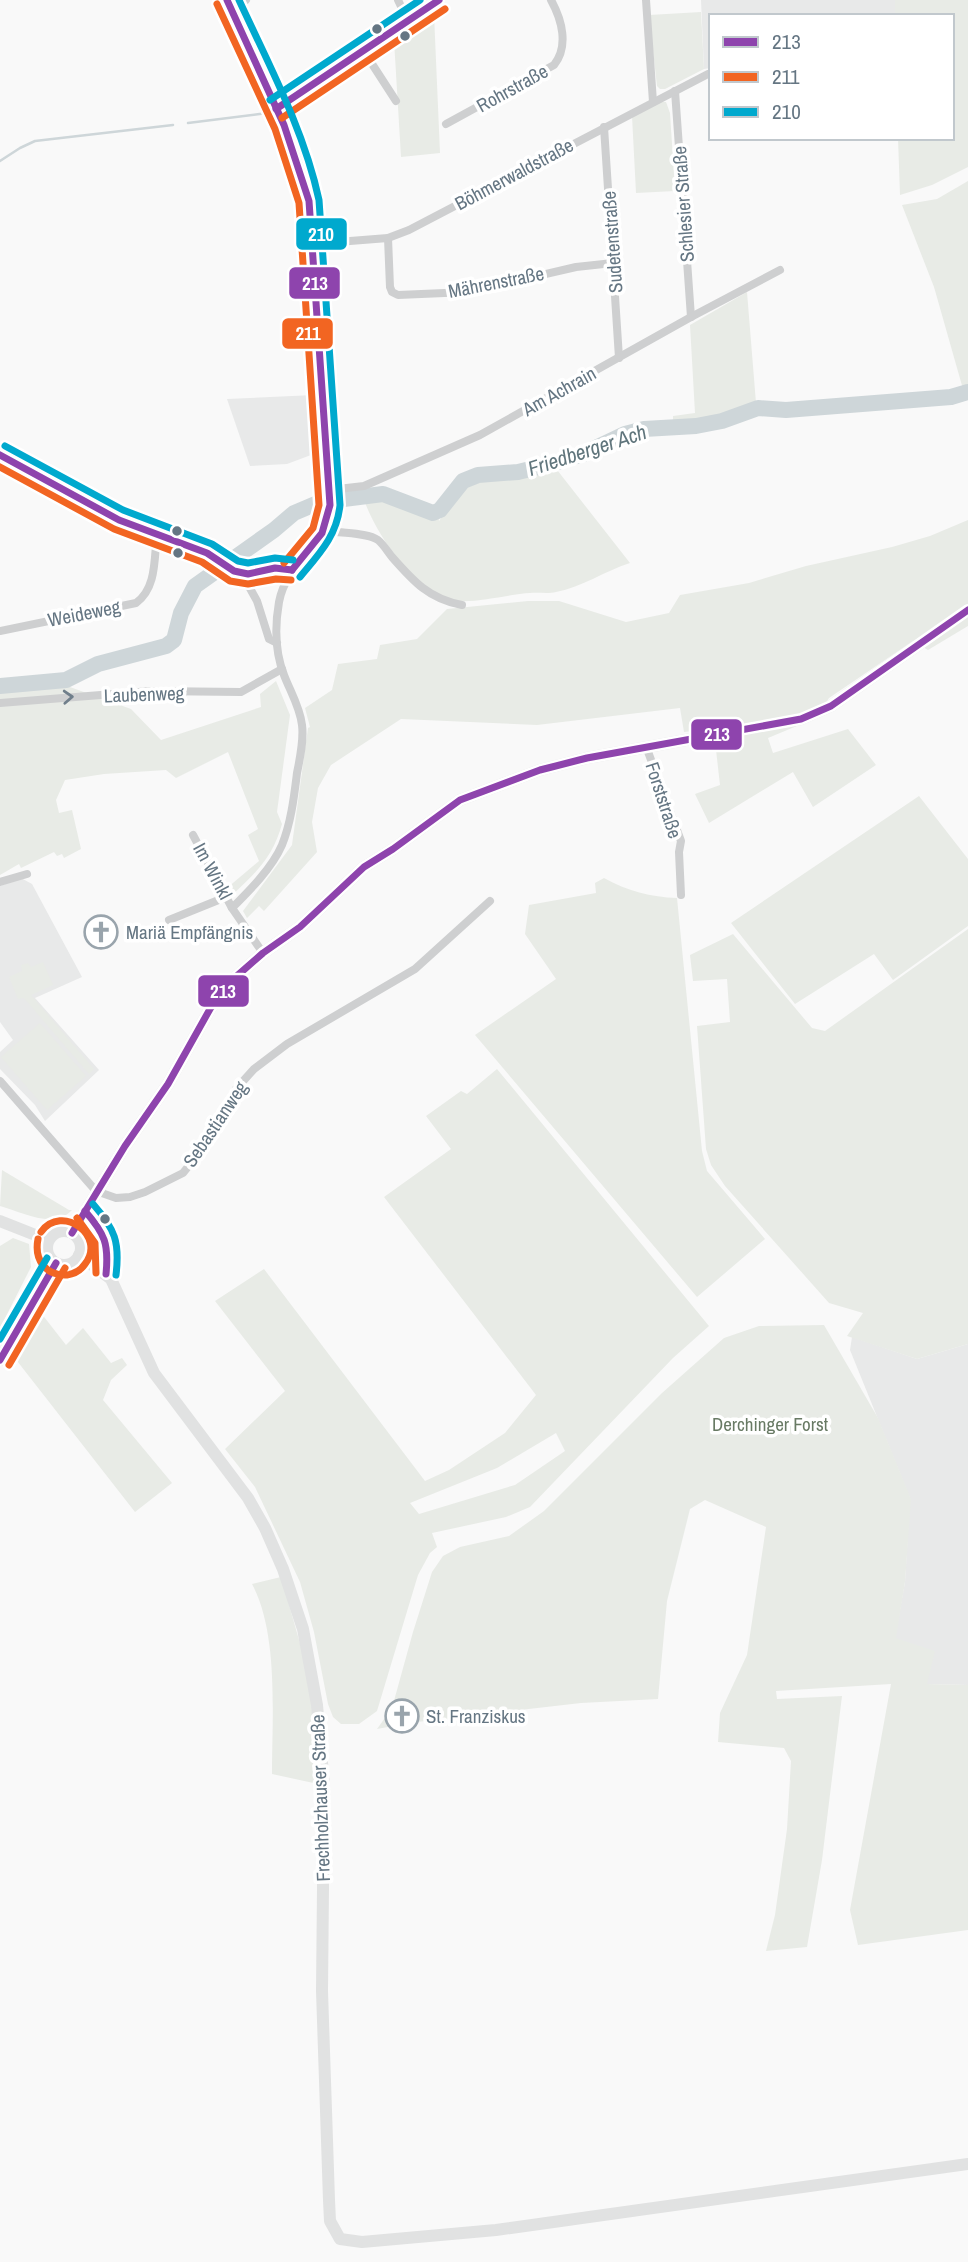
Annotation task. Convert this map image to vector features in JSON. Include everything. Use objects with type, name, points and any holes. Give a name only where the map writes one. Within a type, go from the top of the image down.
[{"type":"street","points":[[228,0],[305,181],[309,201],[330,505],[325,530],[312,550],[292,570],[282,590],[277,624],[282,669],[302,725],[300,758],[287,830],[281,848],[270,865],[232,908]]},
{"type":"street","points":[[233,12],[246,0]]},
{"type":"street","points":[[398,0],[408,21]]},
{"type":"street","points":[[276,108],[439,0]]},
{"type":"street","name":"Rohrstraße","points":[[446,124],[554,65],[562,49],[563,37],[559,17],[551,0]]},
{"type":"street","points":[[646,0],[653,102]]},
{"type":"street","points":[[363,50],[396,101]]},
{"type":"street","name":"Böhmerwaldstraße","points":[[312,244],[388,238],[413,228],[708,74]]},
{"type":"street","name":"Schlesier Straße","points":[[675,91],[691,317]]},
{"type":"street","name":"Sudetenstraße","points":[[604,127],[620,358]]},
{"type":"street","name":"Mährenstraße","points":[[388,238],[390,287],[392,292],[398,295],[468,292],[557,271],[613,263]]},
{"type":"street","name":"Am Achrain","points":[[329,492],[364,486],[443,453],[496,427],[780,270]]},
{"type":"street","points":[[0,455],[120,520],[207,552],[242,574],[275,568],[292,570]]},
{"type":"street","points":[[325,530],[340,534],[366,534],[378,541],[415,584],[445,602],[462,605]]},
{"type":"street","name":"Weideweg","points":[[0,631],[136,603],[150,588],[158,534]]},
{"type":"street","points":[[242,574],[257,601],[269,639],[277,643]]},
{"type":"street","points":[[72,1233],[96,1191],[168,1084],[220,995],[235,977],[300,927],[364,867],[460,800],[540,770],[587,758],[801,719],[831,706],[968,610]]},
{"type":"street","name":"Laubenweg","points":[[0,703],[151,691],[241,692],[282,669]]},
{"type":"street","name":"Forststraße","points":[[647,749],[681,841],[681,895]]},
{"type":"street","name":"Im Winkl","points":[[193,835],[232,908],[263,953]]},
{"type":"street","points":[[0,882],[27,874]]},
{"type":"street","points":[[169,920],[226,897]]},
{"type":"street","name":"Sebastianweg","points":[[96,1191],[116,1198],[130,1197],[183,1173],[200,1153],[246,1076],[287,1044],[415,969],[490,901]]},
{"type":"street","points":[[0,1081],[96,1191]]},
{"type":"street","points":[[0,1221],[48,1240]]},
{"type":"street","points":[[59,1231],[72,1233],[80,1243],[79,1255],[69,1264],[56,1263],[47,1253],[48,1240],[59,1231]]},
{"type":"street","name":"Frechholzhauser Straße","points":[[79,1255],[111,1279],[154,1373],[248,1497],[283,1569],[303,1629],[321,1735],[324,1798],[322,1992],[330,2221],[340,2239],[362,2242],[496,2230],[968,2164]]},
{"type":"street","points":[[0,1360],[56,1263]]},
{"type":"shaded area","points":[[701,0],[895,0],[895,14],[709,14],[709,68],[704,69]]},
{"type":"shaded area","points":[[314,395],[319,452],[287,464],[250,466],[227,399]]},
{"type":"shaded area","points":[[21,878],[32,884],[82,977],[35,998],[99,1070],[45,1121],[35,1105],[0,1069],[0,1052],[13,1040],[0,1022],[0,886]]},
{"type":"shaded area","points":[[852,1337],[917,1359],[968,1344],[968,1685],[926,1684],[895,1638],[905,1582],[910,1498],[850,1350]]},
{"type":"green space","points":[[895,0],[968,0],[968,167],[932,185],[900,195],[898,140],[954,140],[954,14],[895,14]]},
{"type":"green space","points":[[701,12],[704,69],[660,89],[657,86],[649,15]]},
{"type":"green space","points":[[434,14],[440,153],[401,157],[394,40]]},
{"type":"green space","points":[[666,102],[670,113],[675,191],[636,193],[632,116]]},
{"type":"green space","points":[[968,181],[968,387],[963,389],[934,287],[902,205],[937,199]]},
{"type":"green space","points":[[747,292],[756,403],[723,415],[673,422],[673,416],[695,413],[690,325]]},
{"type":"green space","points":[[554,466],[630,563],[553,593],[521,594],[474,601],[445,598],[417,579],[393,553],[374,522],[361,492],[384,490],[428,507],[437,505],[439,521],[466,483],[482,476],[515,475]]},
{"type":"green space","points":[[968,520],[968,626],[928,650],[913,641],[829,698],[816,718],[768,738],[773,753],[848,729],[876,765],[813,807],[793,772],[709,823],[695,794],[720,785],[715,741],[704,730],[684,732],[680,708],[537,725],[401,719],[331,765],[318,788],[312,822],[317,852],[264,911],[259,906],[247,918],[243,911],[292,845],[310,727],[305,708],[332,690],[338,664],[377,659],[380,645],[417,639],[447,609],[528,601],[559,601],[626,622],[669,613],[680,595],[749,583],[806,566],[892,547],[930,536]]},
{"type":"green space","points":[[276,681],[290,715],[277,812],[282,824],[274,846],[263,864],[232,895],[227,888],[259,861],[248,835],[258,829],[228,752],[176,778],[166,770],[104,774],[65,780],[56,800],[59,813],[72,810],[81,849],[64,858],[62,854],[57,856],[54,852],[21,868],[19,864],[0,875],[0,688],[56,682],[131,709],[161,740],[261,707],[260,694]]},
{"type":"green space","points":[[919,796],[968,859],[968,926],[893,980],[874,954],[795,1004],[731,923]]},
{"type":"green space","points":[[604,878],[639,892],[677,898],[702,1151],[707,1171],[765,1239],[697,1297],[475,1035],[556,979],[525,934],[529,905],[596,893],[595,883]]},
{"type":"green space","points":[[968,929],[968,1344],[917,1359],[847,1336],[863,1313],[829,1303],[725,1186],[711,1165],[706,1149],[697,1026],[730,1022],[727,979],[693,981],[690,955],[733,934],[812,1028],[825,1031]]},
{"type":"green space","points":[[43,962],[53,985],[31,995],[94,1069],[89,1074],[24,998],[18,999],[9,977],[22,971],[21,965],[28,963],[31,967]]},
{"type":"green space","points":[[40,1023],[86,1076],[47,1110],[1,1057]]},
{"type":"green space","points":[[497,1069],[709,1326],[673,1358],[530,1507],[506,1517],[432,1533],[437,1547],[430,1553],[418,1575],[377,1711],[359,1724],[341,1724],[333,1717],[328,1704],[314,1632],[300,1582],[255,1487],[225,1449],[285,1391],[215,1301],[264,1269],[425,1481],[449,1470],[505,1433],[536,1395],[384,1197],[451,1149],[426,1116],[461,1091],[467,1094]],"holes":[[[556,1433],[565,1451],[515,1485],[419,1514],[410,1503],[497,1468]]]},
{"type":"green space","points":[[2,1170],[72,1210],[65,1216],[47,1219],[0,1206]]},
{"type":"green space","points":[[13,1238],[29,1244],[31,1267],[0,1328],[0,1246]]},
{"type":"green space","points":[[41,1313],[66,1345],[83,1328],[111,1363],[122,1358],[127,1365],[111,1380],[103,1400],[172,1483],[135,1512],[14,1357]]},
{"type":"green space","name":"Derchinger Forst","points":[[824,1325],[878,1418],[911,1499],[905,1582],[896,1638],[935,1651],[927,1684],[968,1685],[968,1930],[858,1945],[850,1910],[891,1684],[776,1691],[777,1699],[842,1696],[822,1860],[807,1947],[766,1951],[775,1915],[787,1829],[791,1761],[784,1748],[718,1742],[720,1713],[747,1655],[766,1527],[705,1500],[690,1509],[667,1601],[658,1699],[581,1703],[500,1715],[415,1722],[377,1729],[392,1708],[432,1572],[443,1556],[460,1547],[509,1536],[544,1511],[662,1393],[724,1338],[759,1326]]},
{"type":"green space","points":[[281,1577],[305,1661],[312,1704],[318,1784],[272,1774],[273,1702],[270,1651],[261,1604],[252,1584]]},
{"type":"waterway","points":[[188,123],[267,113]]},
{"type":"waterway","points":[[0,161],[35,141],[173,125]]},
{"type":"waterway","name":"Friedberger Ach","points":[[0,686],[66,680],[98,664],[166,646],[174,640],[181,613],[195,586],[294,513],[320,502],[383,494],[433,513],[440,510],[463,481],[478,475],[518,472],[555,463],[583,454],[625,434],[644,429],[696,426],[722,421],[758,408],[786,410],[951,397],[968,392]]},
{"type":"transit line","name":"213","points":[[227,0],[284,125],[309,201],[330,505],[322,533],[292,570]]},
{"type":"transit line","name":"210","points":[[239,0],[295,123],[319,200],[340,505],[331,535],[300,577]]},
{"type":"transit line","name":"210","points":[[270,100],[420,0]]},
{"type":"transit line","name":"213","points":[[276,109],[439,0]]},
{"type":"transit line","name":"211","points":[[217,4],[275,129],[299,203],[319,505],[313,528],[284,563]]},
{"type":"transit line","name":"211","points":[[282,118],[445,9]]},
{"type":"transit line","name":"210","points":[[5,446],[123,510],[212,544],[238,561],[248,563],[275,558],[293,560]]},
{"type":"transit line","name":"213","points":[[0,455],[119,520],[207,553],[234,571],[248,574],[275,568],[292,570]]},
{"type":"transit line","name":"211","points":[[0,467],[114,529],[202,562],[230,581],[248,584],[276,579],[291,580]]},
{"type":"transit line","name":"213","points":[[72,1233],[125,1146],[168,1084],[210,1009],[230,982],[263,953],[300,927],[364,867],[460,800],[540,770],[587,758],[801,719],[831,706],[968,610]]},
{"type":"transit line","name":"210","points":[[93,1204],[114,1236],[116,1275]]},
{"type":"transit line","name":"213","points":[[85,1211],[104,1240],[107,1255],[106,1274]]},
{"type":"transit line","name":"211","points":[[77,1218],[95,1243],[96,1273]]},
{"type":"transit line","name":"211","points":[[38,1239],[38,1253],[43,1265],[59,1275],[75,1273],[85,1264],[90,1253],[86,1234],[70,1222],[50,1224],[41,1232]]},
{"type":"transit line","name":"210","points":[[0,1339],[47,1258]]},
{"type":"transit line","name":"213","points":[[0,1360],[56,1263]]},
{"type":"transit line","name":"211","points":[[9,1365],[65,1268]]},
{"type":"place","name":"Mariä Empfängnis","points":[[101,932]]},
{"type":"place","name":"St. Franziskus","points":[[402,1716]]}]
